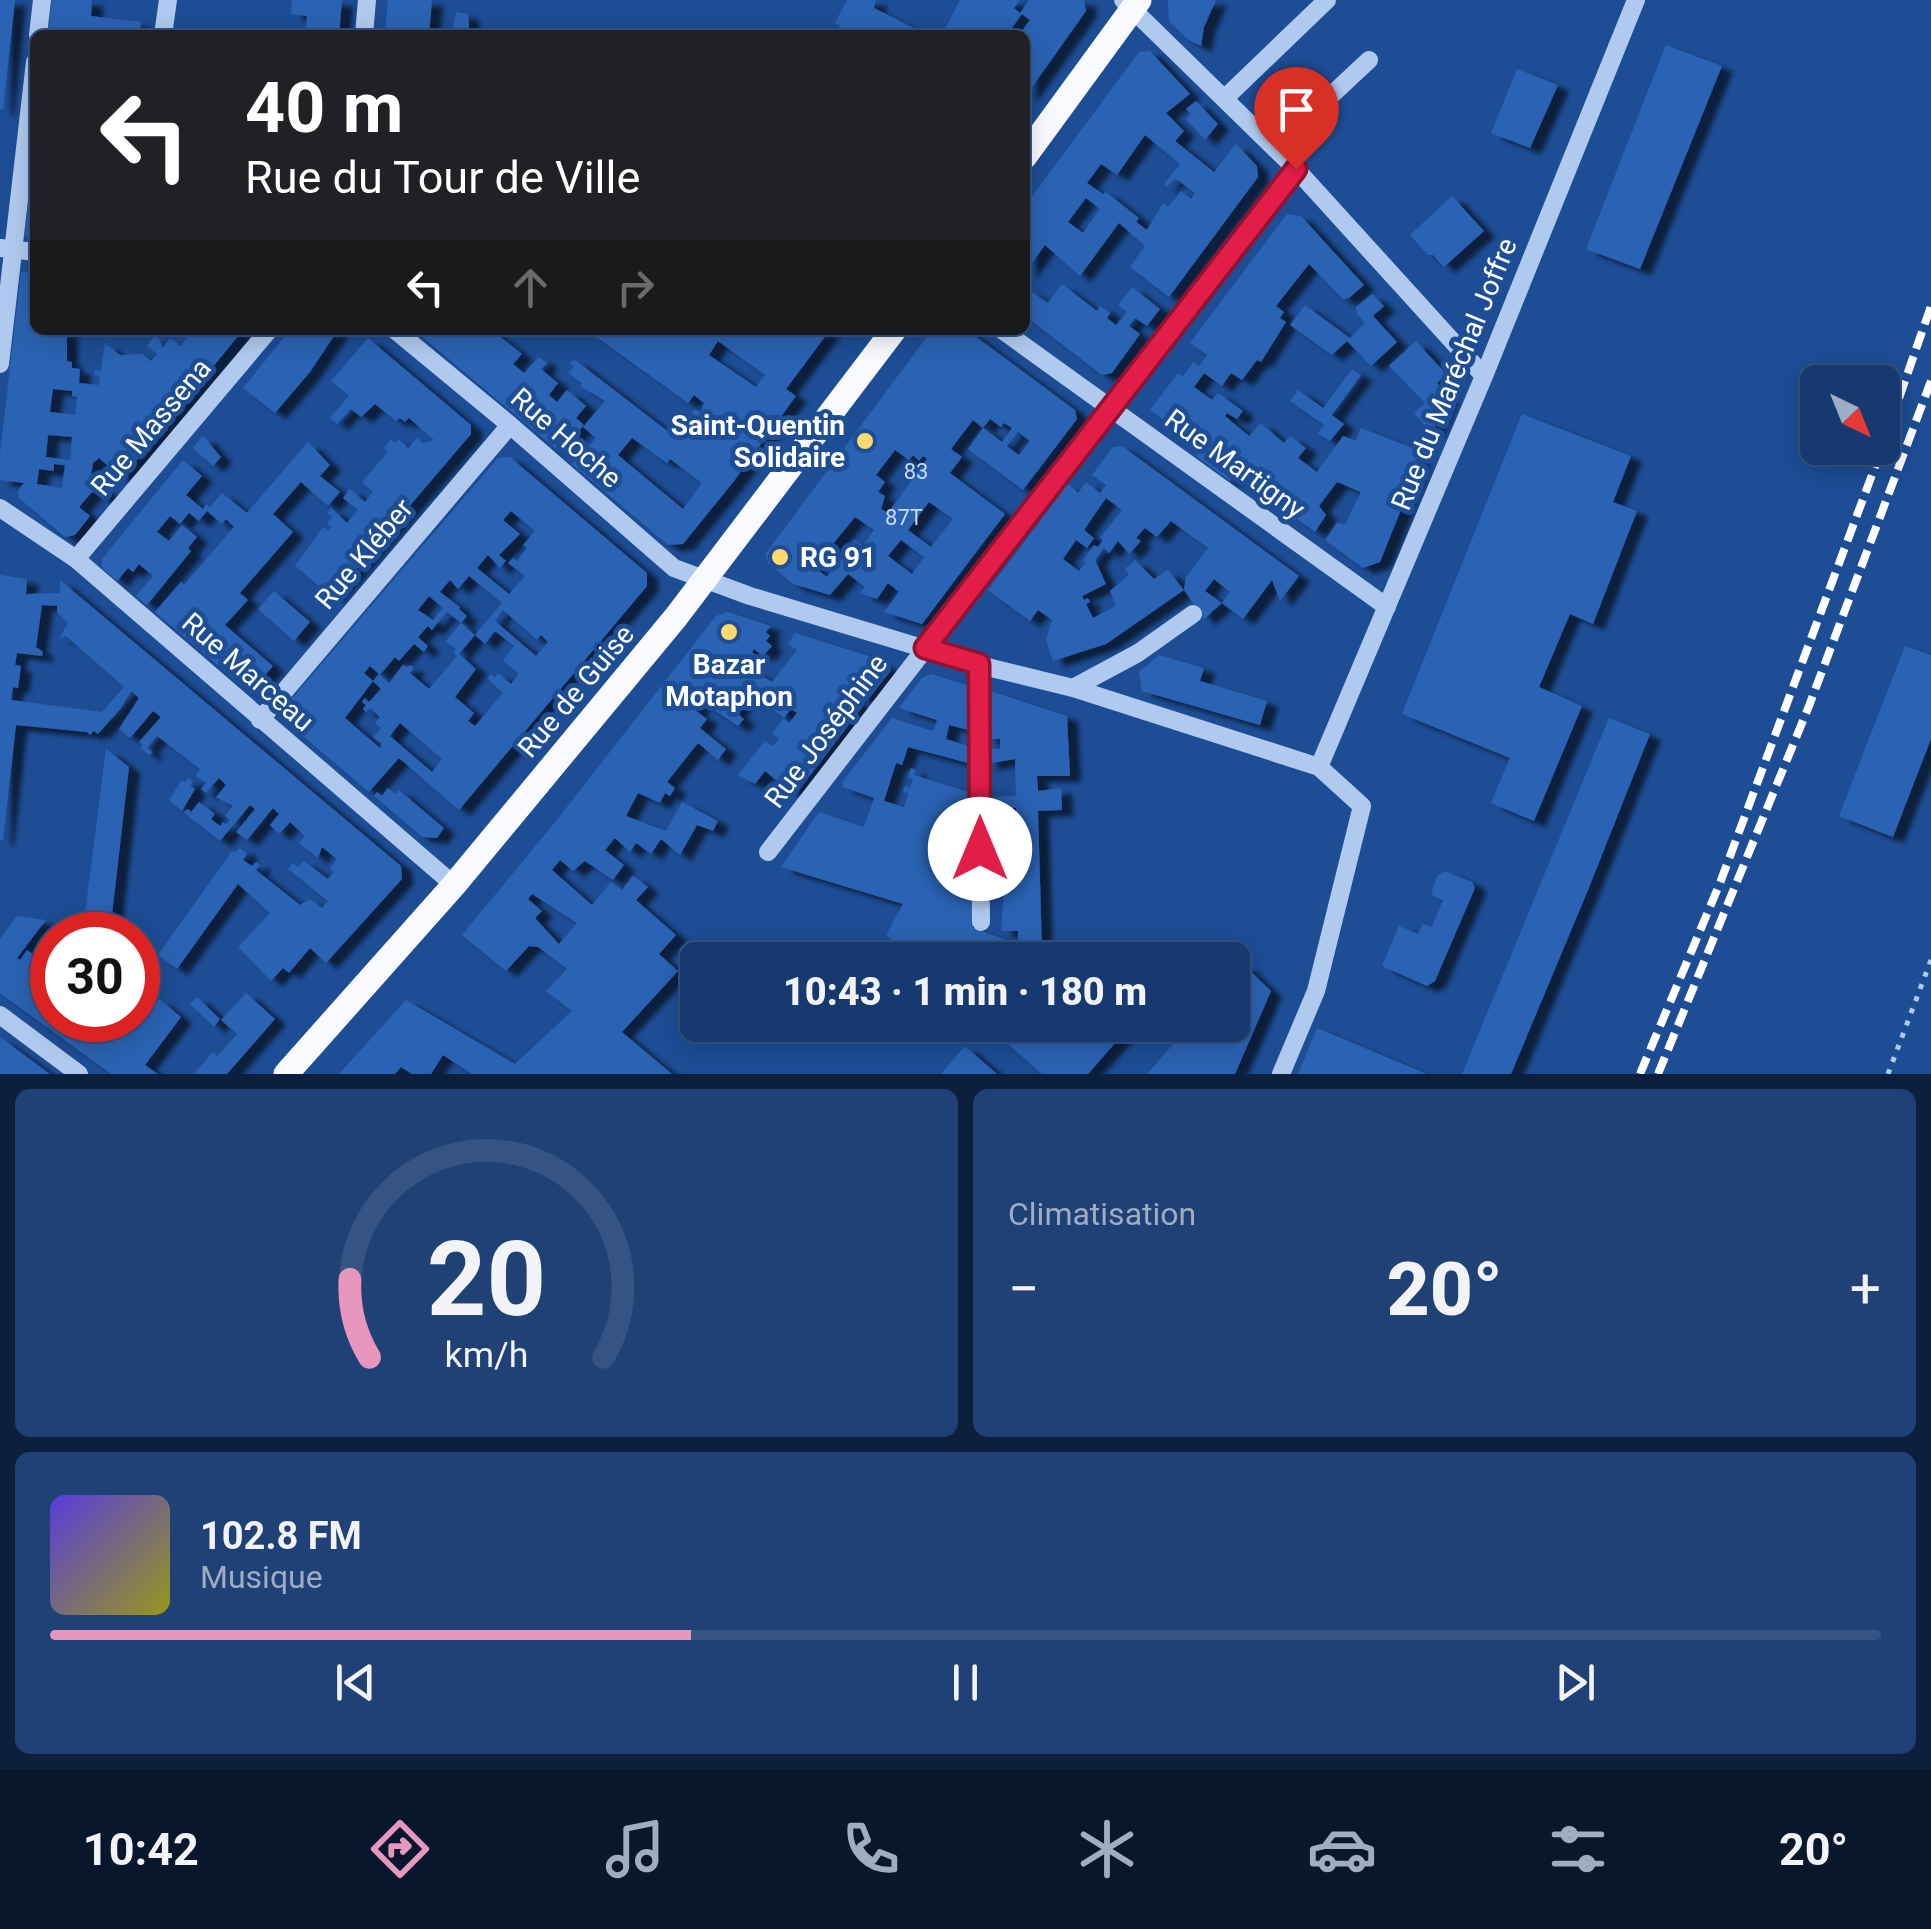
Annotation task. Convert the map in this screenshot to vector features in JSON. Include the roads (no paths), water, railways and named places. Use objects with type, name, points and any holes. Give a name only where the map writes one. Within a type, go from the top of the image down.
[{"type":"main road","points":[[1030,149],[1132,4]]},
{"type":"main road","name":"Rue de Guise","points":[[286,1074],[454,885],[706,580],[890,335]]},
{"type":"street","points":[[39,30],[42,0]]},
{"type":"street","points":[[165,30],[168,0]]},
{"type":"street","points":[[364,30],[367,0]]},
{"type":"street","points":[[1224,99],[1327,0]]},
{"type":"street","name":"Rue du Maréchal Joffre","points":[[1319,767],[1484,376],[1636,0]]},
{"type":"street","points":[[1132,4],[1296,169],[1484,376]]},
{"type":"street","points":[[1275,148],[1369,60]]},
{"type":"street","points":[[0,364],[7,248],[30,95]]},
{"type":"street","name":"Rue Joséphine","points":[[768,852],[1296,169]]},
{"type":"street","name":"Rue Massena","points":[[76,559],[264,335]]},
{"type":"street","name":"Rue Hoche","points":[[401,335],[510,424],[674,568],[1319,767]]},
{"type":"street","name":"Rue Martigny","points":[[1009,335],[1387,606]]},
{"type":"street","name":"Rue Kléber","points":[[260,720],[510,424]]},
{"type":"street","name":"Rue Marceau","points":[[0,508],[76,559],[454,885]]},
{"type":"street","points":[[1073,688],[1138,653],[1193,614]]},
{"type":"street","points":[[979,664],[981,922]]},
{"type":"street","points":[[1281,1074],[1316,991],[1362,806],[1319,767]]},
{"type":"street","points":[[0,1015],[80,1074]]},
{"type":"railway","points":[[1900,395],[1931,306]]},
{"type":"railway","points":[[1658,1074],[1809,706],[1931,381]]},
{"type":"railway","points":[[1640,1074],[1720,883],[1876,465]]},
{"type":"place","name":"Saint-Quentin Solidaire","points":[[865,441]]},
{"type":"place","name":"RG 91","points":[[780,557]]},
{"type":"place","name":"Bazar Motaphon","points":[[729,632]]}]
